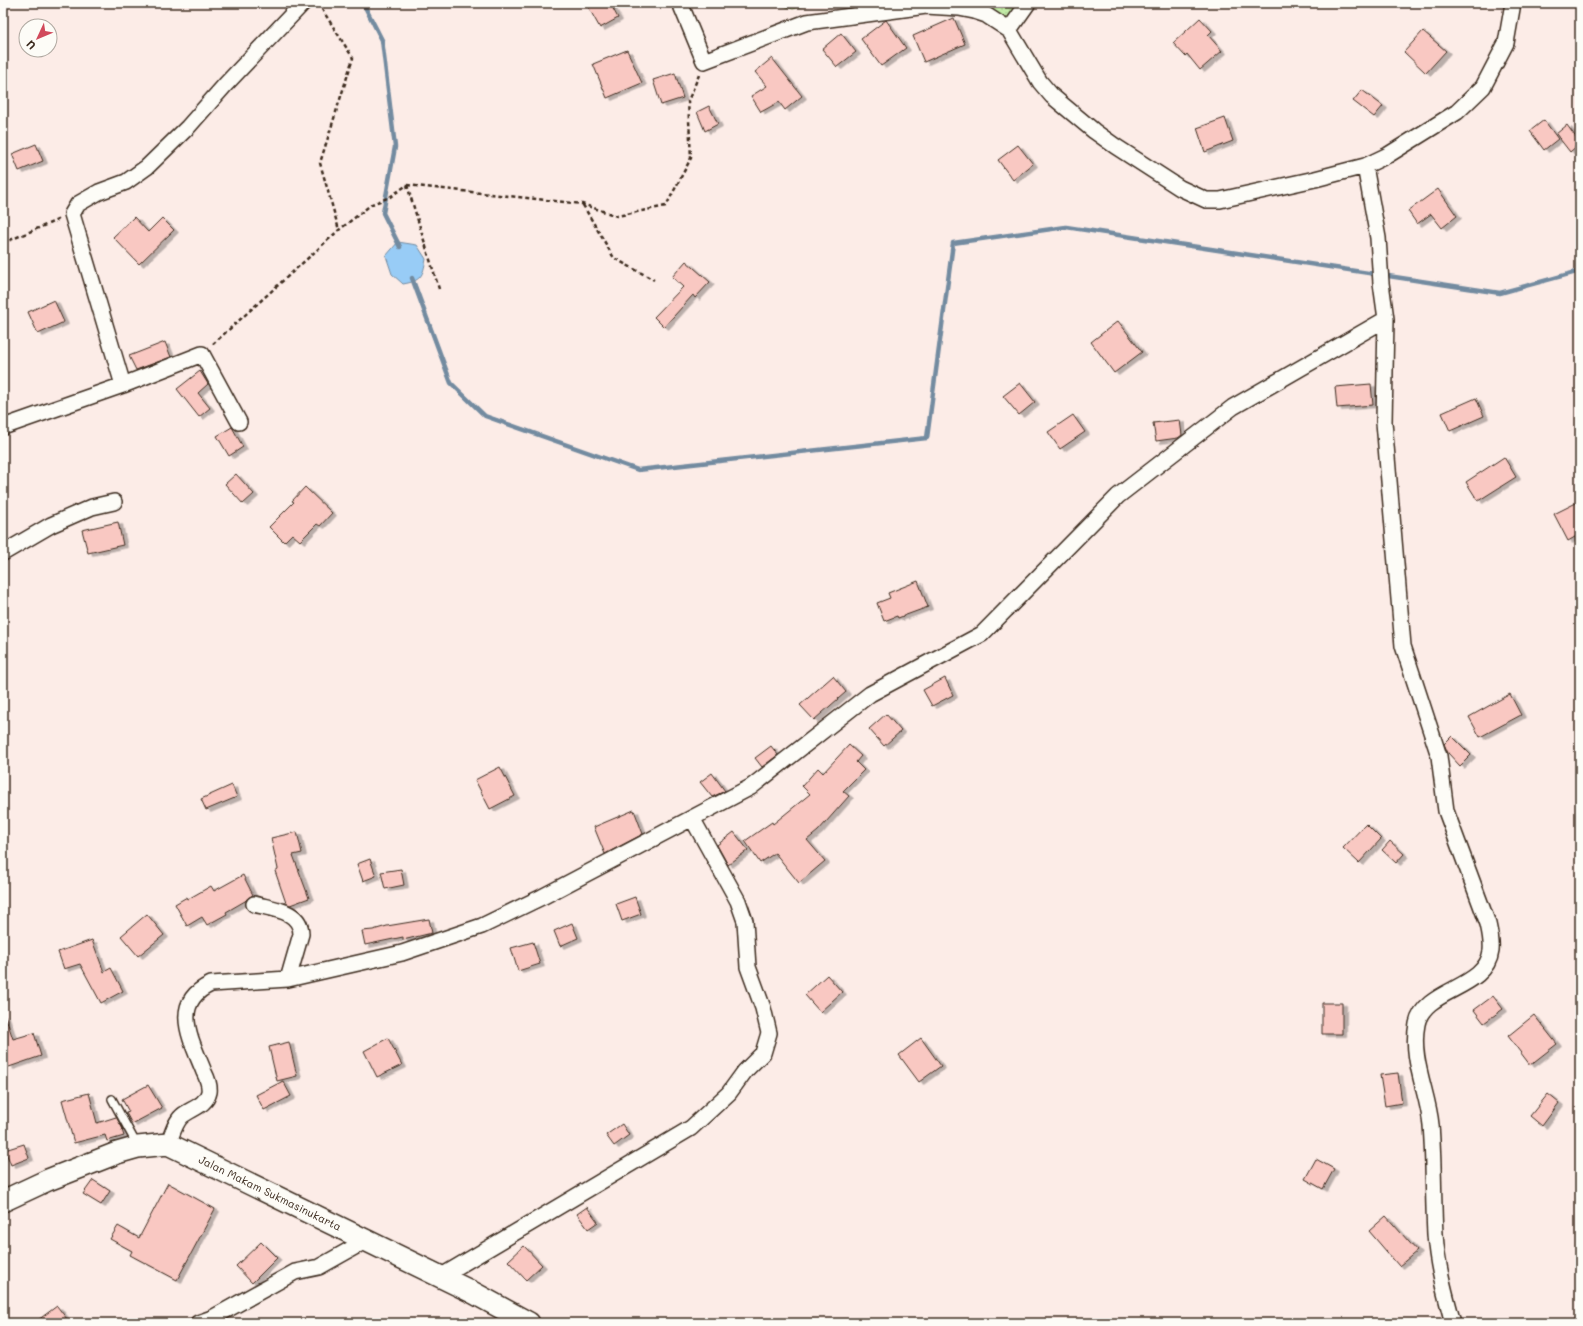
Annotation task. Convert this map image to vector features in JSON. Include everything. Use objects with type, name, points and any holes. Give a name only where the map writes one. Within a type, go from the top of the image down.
[{"type":"street","points":[[123,385],[72,214],[78,204],[99,192],[126,182],[147,167],[188,127],[226,84],[303,3]]},
{"type":"street","points":[[680,3],[704,61],[807,22],[926,6],[959,8],[986,15],[1009,30],[1040,82],[1071,114],[1166,180],[1206,200],[1220,200],[1315,179],[1365,166],[1388,155],[1457,112],[1483,87],[1506,43],[1513,3]]},
{"type":"street","points":[[1009,30],[1028,3]]},
{"type":"street","points":[[1365,166],[1378,238],[1381,283],[1386,319],[1384,422],[1403,646],[1439,756],[1446,811],[1488,924],[1492,940],[1491,952],[1486,965],[1475,977],[1431,1003],[1423,1011],[1417,1022],[1415,1033],[1415,1051],[1431,1124],[1435,1235],[1442,1283],[1453,1323]]},
{"type":"street","points":[[3,1201],[48,1180],[118,1153],[138,1147],[168,1144],[182,1116],[205,1101],[210,1090],[207,1077],[187,1027],[186,1016],[188,1007],[193,997],[200,989],[211,984],[288,979],[402,953],[482,926],[542,897],[751,787],[870,694],[982,634],[1118,496],[1233,407],[1386,319]]},
{"type":"street","points":[[3,427],[123,385],[202,354],[239,422]]},
{"type":"street","points":[[3,553],[58,522],[92,507],[114,502]]},
{"type":"street","points":[[440,1276],[690,1128],[729,1092],[762,1053],[769,1033],[763,1008],[748,967],[745,921],[738,901],[692,818]]},
{"type":"street","points":[[254,904],[292,915],[298,921],[301,928],[301,934],[288,979]]},
{"type":"street","name":"Jalan Makam Sukmasinukarta","points":[[168,1144],[440,1276],[504,1317],[529,1323]]},
{"type":"street","points":[[198,1323],[212,1318],[295,1272],[320,1267],[367,1240]]},
{"type":"lane","points":[[112,1099],[138,1147]]},
{"type":"path","points":[[318,3],[353,58],[320,163],[339,230]]},
{"type":"path","points":[[202,354],[339,230],[372,204],[390,197],[408,185],[582,204],[616,216],[666,206],[691,158],[688,101],[704,61]]},
{"type":"path","points":[[408,185],[439,289]]},
{"type":"path","points":[[582,204],[614,258],[654,280]]},
{"type":"path","points":[[3,243],[72,214]]},
{"type":"green space","points":[[775,3],[815,3],[793,9]]},
{"type":"green space","points":[[974,3],[1020,3],[1007,19]]},
{"type":"water","points":[[398,242],[417,245],[426,259],[424,270],[420,277],[409,283],[403,284],[392,274],[386,256]]},
{"type":"building","points":[[586,3],[610,3],[618,18],[600,28]]},
{"type":"building","points":[[954,18],[965,44],[924,62],[913,36]]},
{"type":"building","points":[[1200,18],[1212,31],[1208,35],[1222,51],[1200,70],[1187,54],[1185,56],[1173,43]]},
{"type":"building","points":[[886,20],[906,48],[881,66],[861,39]]},
{"type":"building","points":[[1423,31],[1446,51],[1426,73],[1404,52]]},
{"type":"building","points":[[841,33],[856,52],[837,67],[822,49]]},
{"type":"building","points":[[627,50],[642,83],[607,98],[593,64]]},
{"type":"building","points":[[772,58],[802,96],[785,110],[779,102],[761,112],[751,96],[767,86],[755,72]]},
{"type":"building","points":[[675,73],[683,98],[661,105],[653,80]]},
{"type":"building","points":[[1362,90],[1383,106],[1374,117],[1353,101]]},
{"type":"building","points":[[709,106],[718,124],[705,131],[697,112]]},
{"type":"building","points":[[1225,118],[1233,141],[1205,152],[1197,128]]},
{"type":"building","points":[[1544,120],[1558,139],[1544,150],[1530,131]]},
{"type":"building","points":[[1567,125],[1580,143],[1570,152],[1556,134]]},
{"type":"building","points":[[36,144],[43,161],[19,171],[12,154]]},
{"type":"building","points":[[1018,145],[1033,164],[1013,180],[998,160]]},
{"type":"building","points":[[1438,189],[1457,216],[1442,228],[1431,214],[1417,224],[1408,211]]},
{"type":"building","points":[[134,217],[148,232],[162,218],[174,230],[139,264],[113,237]]},
{"type":"building","points":[[686,261],[710,282],[695,298],[693,295],[664,327],[654,317],[683,287],[672,277]]},
{"type":"building","points":[[54,300],[64,322],[38,334],[28,312]]},
{"type":"building","points":[[1118,321],[1142,352],[1114,373],[1091,342]]},
{"type":"building","points":[[165,342],[171,357],[136,370],[129,356]]},
{"type":"building","points":[[200,371],[208,384],[198,393],[210,408],[199,417],[177,389]]},
{"type":"building","points":[[1020,383],[1035,402],[1019,415],[1003,396]]},
{"type":"building","points":[[1371,384],[1373,405],[1337,408],[1335,387]]},
{"type":"building","points":[[1476,398],[1484,416],[1450,431],[1442,413]]},
{"type":"building","points":[[1073,415],[1085,432],[1060,449],[1048,432]]},
{"type":"building","points":[[1180,420],[1182,435],[1178,438],[1156,441],[1153,423]]},
{"type":"building","points":[[232,427],[243,447],[229,456],[217,436]]},
{"type":"building","points":[[1504,457],[1516,477],[1478,501],[1466,482]]},
{"type":"building","points":[[236,474],[254,494],[243,504],[225,484]]},
{"type":"building","points":[[305,487],[332,513],[320,526],[317,524],[300,541],[292,534],[284,542],[269,527],[294,502],[292,501]]},
{"type":"building","points":[[1580,501],[1580,534],[1568,541],[1554,514]]},
{"type":"building","points":[[118,522],[123,545],[88,553],[82,530]]},
{"type":"building","points":[[918,581],[928,607],[898,618],[897,616],[884,621],[877,603],[890,598],[888,593]]},
{"type":"building","points":[[833,676],[846,692],[814,720],[800,705]]},
{"type":"building","points":[[945,678],[953,695],[932,706],[923,690]]},
{"type":"building","points":[[1510,694],[1521,715],[1480,737],[1469,717]]},
{"type":"building","points":[[886,714],[901,731],[884,746],[869,729]]},
{"type":"building","points":[[1452,736],[1471,755],[1460,766],[1448,753],[1444,744]]},
{"type":"building","points":[[849,745],[861,756],[856,762],[864,770],[843,791],[849,796],[818,831],[807,840],[825,861],[799,883],[775,853],[760,863],[745,841],[772,822],[773,824],[810,794],[802,786],[818,768],[823,773]]},
{"type":"building","points":[[771,746],[778,755],[762,767],[755,758]]},
{"type":"building","points":[[500,767],[515,796],[490,809],[475,780]]},
{"type":"building","points":[[712,773],[725,791],[712,797],[700,782]]},
{"type":"building","points":[[232,785],[237,797],[206,810],[201,799]]},
{"type":"building","points":[[634,810],[643,834],[605,854],[594,827]]},
{"type":"building","points":[[1366,824],[1381,839],[1359,863],[1343,848]]},
{"type":"building","points":[[297,832],[302,853],[293,855],[309,898],[290,905],[286,903],[275,871],[278,869],[271,838]]},
{"type":"building","points":[[734,832],[748,850],[728,865],[717,845]]},
{"type":"building","points":[[1390,841],[1404,854],[1396,863],[1382,850]]},
{"type":"building","points":[[370,859],[376,876],[363,881],[357,864]]},
{"type":"building","points":[[401,869],[404,885],[385,889],[381,872]]},
{"type":"building","points":[[243,875],[253,895],[226,912],[227,914],[207,925],[202,917],[187,926],[175,904],[187,897],[188,899],[211,886],[214,891]]},
{"type":"building","points":[[635,897],[641,914],[622,921],[616,904]]},
{"type":"building","points":[[147,914],[164,935],[138,956],[121,936]]},
{"type":"building","points":[[429,919],[432,933],[403,940],[403,937],[365,945],[362,931]]},
{"type":"building","points":[[572,923],[578,938],[560,946],[554,931]]},
{"type":"building","points":[[92,940],[104,972],[111,968],[123,991],[101,1003],[80,964],[64,969],[58,952]]},
{"type":"building","points":[[533,942],[540,964],[518,971],[511,948]]},
{"type":"building","points":[[827,975],[842,992],[820,1012],[805,995]]},
{"type":"building","points":[[1493,996],[1503,1009],[1484,1023],[1474,1010]]},
{"type":"building","points":[[1322,1003],[1342,1003],[1342,1034],[1322,1034]]},
{"type":"building","points":[[3,1015],[5,1015],[13,1039],[34,1033],[41,1056],[9,1067],[3,1050]]},
{"type":"building","points":[[1534,1015],[1557,1044],[1530,1065],[1508,1036]]},
{"type":"building","points":[[388,1038],[402,1065],[377,1077],[364,1051]]},
{"type":"building","points":[[921,1038],[941,1066],[919,1082],[899,1055]]},
{"type":"building","points":[[289,1042],[297,1076],[277,1081],[269,1047]]},
{"type":"building","points":[[1398,1073],[1402,1103],[1385,1106],[1380,1075]]},
{"type":"building","points":[[283,1081],[291,1096],[264,1110],[256,1095]]},
{"type":"building","points":[[148,1085],[162,1108],[132,1124],[126,1113],[129,1112],[122,1099]]},
{"type":"building","points":[[89,1093],[97,1123],[116,1117],[123,1129],[124,1136],[107,1141],[105,1135],[74,1143],[62,1100]]},
{"type":"building","points":[[1548,1094],[1559,1103],[1542,1126],[1530,1116]]},
{"type":"building","points":[[622,1124],[629,1135],[614,1146],[606,1135]]},
{"type":"building","points":[[24,1144],[29,1158],[11,1165],[5,1150]]},
{"type":"building","points":[[1316,1159],[1334,1169],[1323,1189],[1305,1179]]},
{"type":"building","points":[[93,1180],[110,1191],[101,1205],[83,1194]]},
{"type":"building","points":[[168,1183],[215,1209],[177,1280],[130,1255],[132,1251],[110,1239],[118,1226],[139,1238]]},
{"type":"building","points":[[587,1207],[598,1222],[588,1229],[577,1214]]},
{"type":"building","points":[[1386,1216],[1417,1251],[1399,1266],[1369,1231]]},
{"type":"building","points":[[261,1242],[277,1258],[252,1283],[236,1266]]},
{"type":"building","points":[[524,1246],[542,1265],[526,1280],[508,1261]]},
{"type":"building","points":[[57,1306],[70,1323],[34,1323]]},
{"type":"waterway","points":[[363,3],[382,40],[395,147],[383,213],[400,247]]},
{"type":"waterway","points":[[412,278],[451,383],[485,416],[638,470],[927,438],[953,243],[1066,227],[1500,293],[1580,271]]}]
